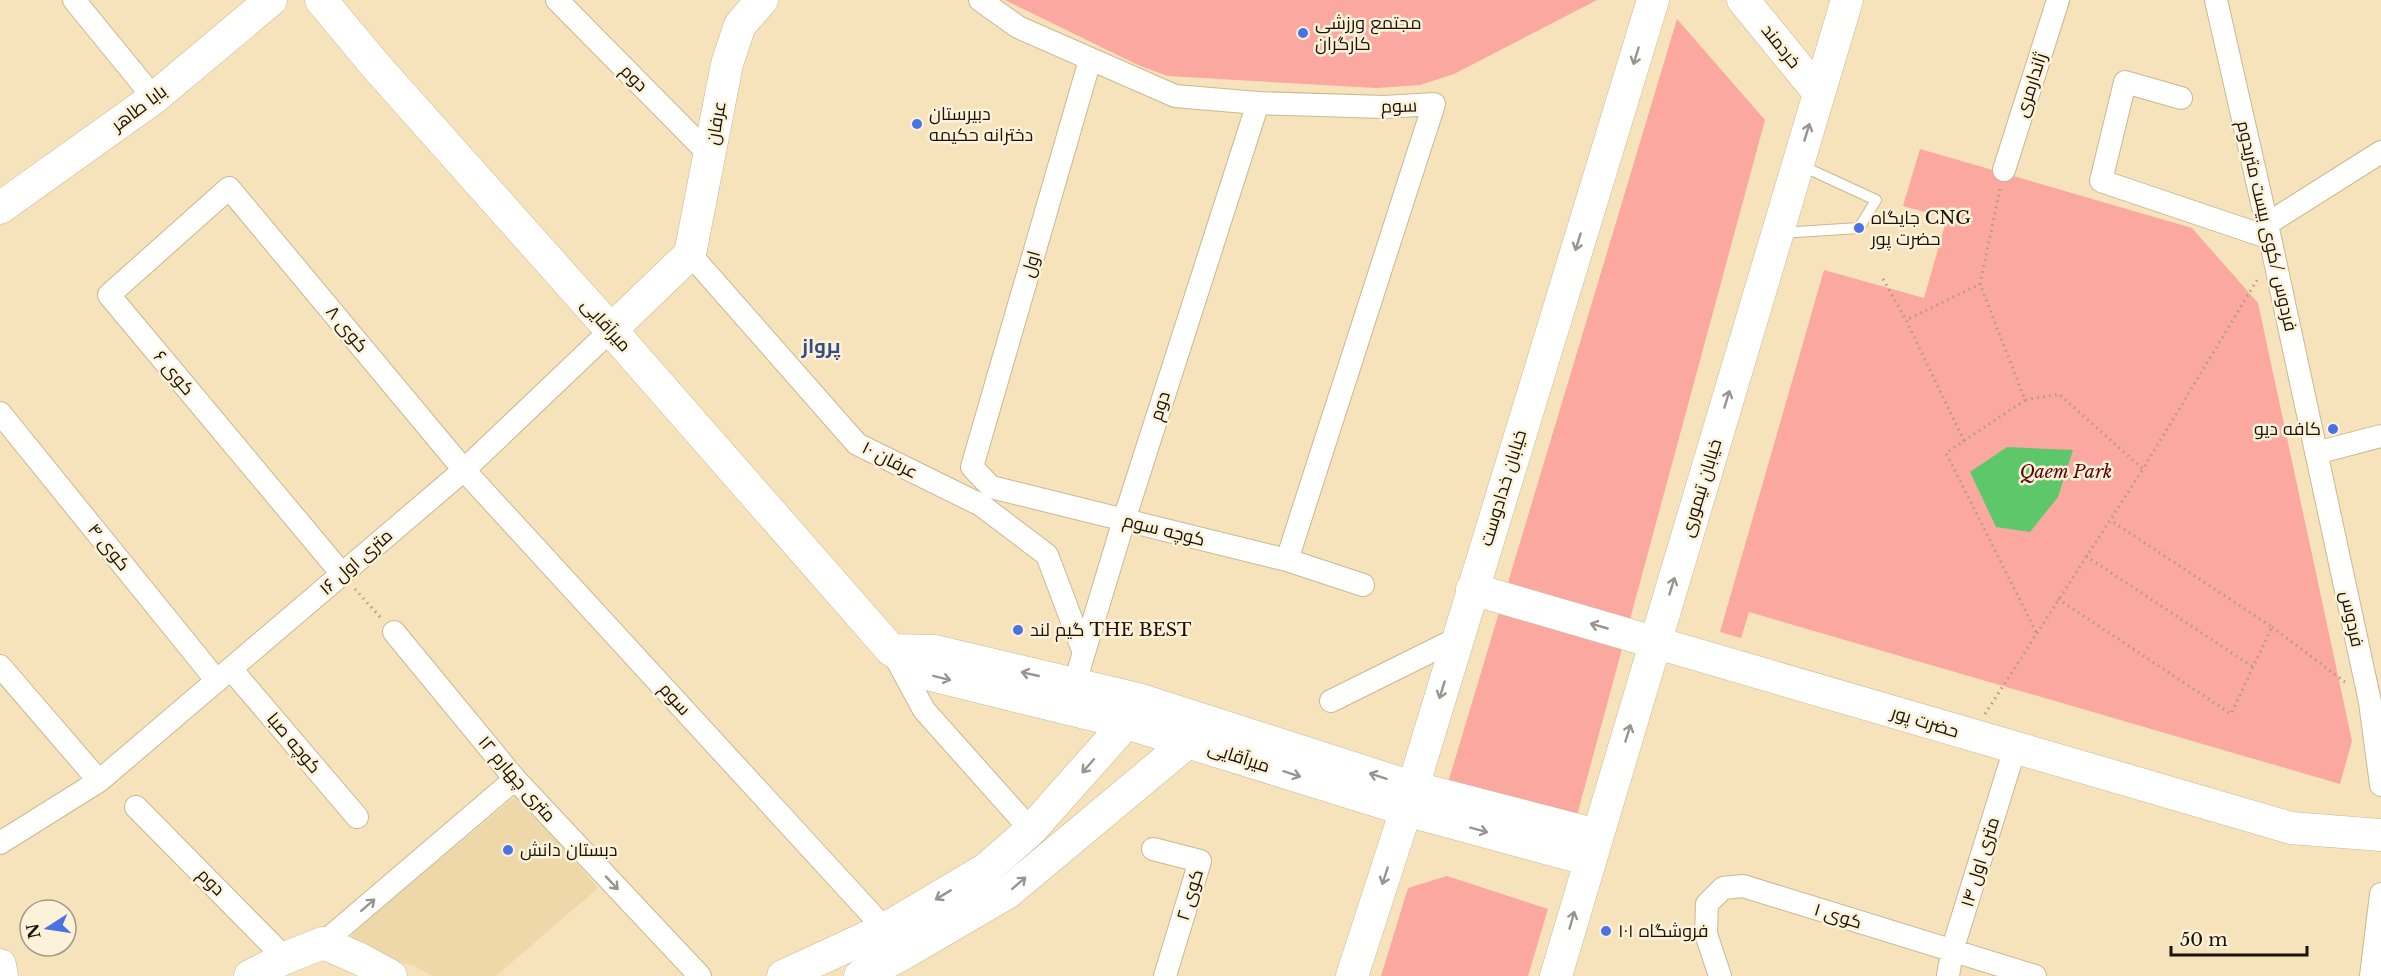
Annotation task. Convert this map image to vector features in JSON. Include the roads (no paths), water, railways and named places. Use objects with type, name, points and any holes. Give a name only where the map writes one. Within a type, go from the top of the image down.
[{"type":"street","points":[[74,0],[154,98]]},
{"type":"street","name":"بابا طاهر","points":[[0,208],[154,98],[271,0]]},
{"type":"street","name":"میرآقایی","points":[[321,0],[375,65],[891,650],[935,651],[1071,697],[1132,711],[1409,799],[1593,848]]},
{"type":"street","name":"دوم","points":[[557,0],[711,156]]},
{"type":"street","name":"عرفان","points":[[690,255],[727,64],[740,25],[762,0]]},
{"type":"street","name":"سوم","points":[[981,0],[1018,27],[1175,96],[1258,104],[1384,107],[1434,105],[1287,560]]},
{"type":"street","name":"خیابان خدادوست","points":[[1352,976],[1409,799],[1653,0]]},
{"type":"street","name":"خردمند","points":[[1743,0],[1819,93]]},
{"type":"street","name":"خیابان تیموری","points":[[1556,976],[1846,0]]},
{"type":"street","name":"ژاندارمری","points":[[2004,170],[2058,0]]},
{"type":"street","name":"فردوس /کوی بیست متریدوم","points":[[2216,0],[2316,453]]},
{"type":"street","name":"اول","points":[[972,467],[1090,60]]},
{"type":"street","points":[[2181,98],[2125,82],[2101,181],[2270,239],[2381,152]]},
{"type":"street","name":"دوم","points":[[1071,697],[1124,520],[1258,104]]},
{"type":"street","name":"کوی ۸","points":[[229,188],[464,470]]},
{"type":"street","name":"کوی ۶","points":[[229,188],[109,294],[342,574]]},
{"type":"street","name":"۱۶ متری اول","points":[[0,843],[99,781],[224,675],[464,470],[690,255]]},
{"type":"street","name":"عرفان ۱۰","points":[[690,255],[857,444],[981,505],[1047,555],[1084,653]]},
{"type":"street","name":"کوی ۴","points":[[0,414],[224,675]]},
{"type":"street","points":[[2316,453],[2381,436]]},
{"type":"street","name":"فردوس","points":[[2316,453],[2370,702],[2381,785]]},
{"type":"street","name":"کوچه سوم","points":[[972,467],[991,487],[1287,560],[1363,585]]},
{"type":"street","name":"سوم","points":[[464,470],[885,929]]},
{"type":"street","name":"حضرت پور","points":[[1472,589],[2291,828],[2381,835]]},
{"type":"street","name":"۱۲ متری چهارم","points":[[394,632],[515,779],[700,976]]},
{"type":"street","points":[[1331,701],[1458,638]]},
{"type":"street","points":[[891,650],[924,710],[1031,830]]},
{"type":"street","points":[[0,666],[99,781]]},
{"type":"street","name":"کوچه صبا","points":[[224,675],[357,817]]},
{"type":"street","points":[[783,976],[885,929],[986,869],[1031,830],[1132,711]]},
{"type":"street","points":[[860,976],[902,955],[1007,893],[1194,730]]},
{"type":"street","name":"۱۴ متری اول","points":[[1948,976],[1952,951],[2014,748]]},
{"type":"street","points":[[250,976],[285,958],[323,943],[515,779]]},
{"type":"street","name":"دوم","points":[[136,807],[285,958]]},
{"type":"street","name":"کوی ۲","points":[[1153,849],[1200,861],[1165,976]]},
{"type":"street","name":"کوی ۱","points":[[1720,976],[1706,934],[1707,904],[1723,888],[1743,886],[2035,976]]},
{"type":"street","points":[[2371,976],[2381,894]]},
{"type":"street","points":[[323,943],[361,967],[391,976]]},
{"type":"street","points":[[0,965],[2,976]]},
{"type":"lane","points":[[1777,233],[1859,228],[1876,200],[1798,164]]},
{"type":"place","name":"مجتمع ورزشی کارگران","points":[[1303,33]]},
{"type":"place","name":"دبیرستان دخترانه حکیمه","points":[[917,124]]},
{"type":"place","name":"جایگاه CNG حضرت پور","points":[[1859,228]]},
{"type":"place","name":"کافه دیو","points":[[2333,429]]},
{"type":"place","name":"گیم لند THE BEST","points":[[1018,630]]},
{"type":"place","name":"دبستان دانش","points":[[508,850]]},
{"type":"place","name":"فروشگاه ۱۰۱","points":[[1606,931]]},
{"type":"district","name":"پرواز","points":[[821,346]]},
{"type":"park label","name":"Qaem Park","points":[[2066,472]]}]
